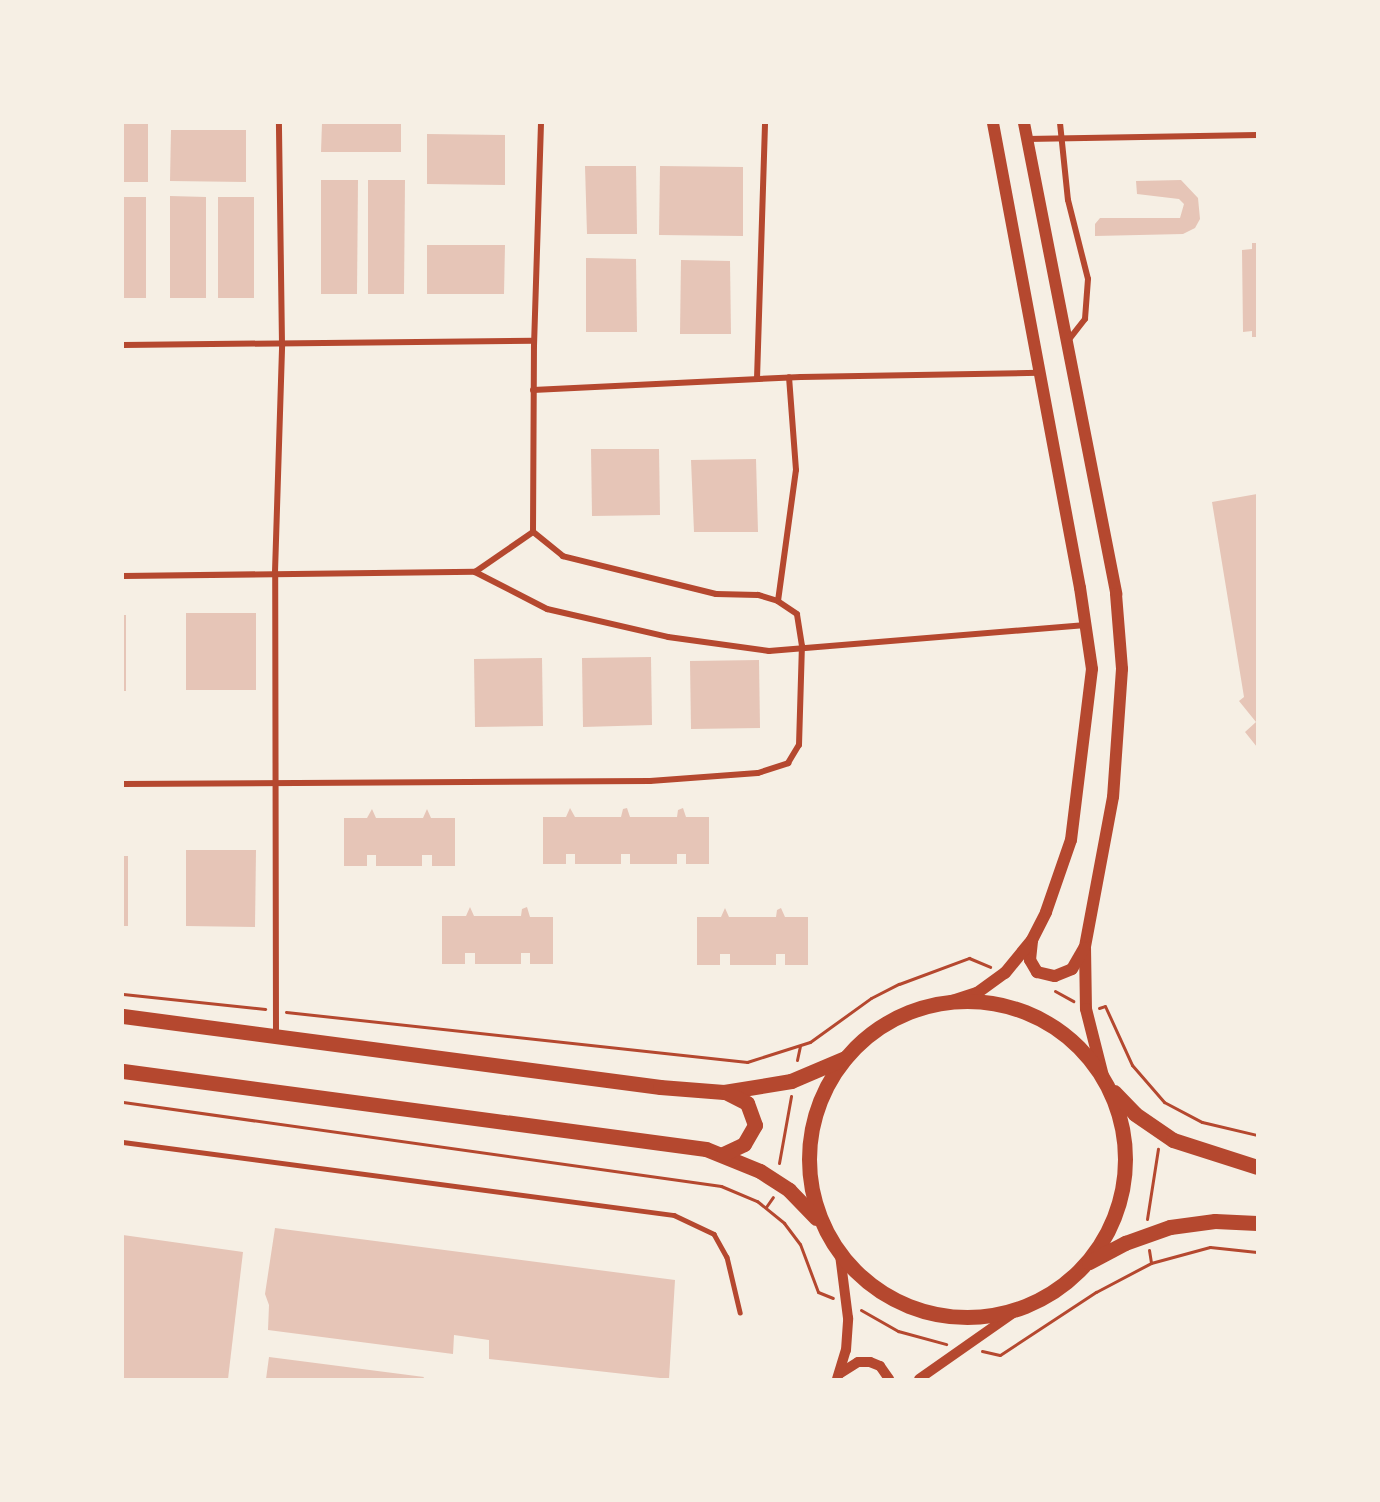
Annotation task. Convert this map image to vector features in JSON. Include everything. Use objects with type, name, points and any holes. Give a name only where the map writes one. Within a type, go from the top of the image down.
[{"type":"main road","points":[[123,1016],[276,1034],[660,1087],[724,1092],[794,1080],[845,1058],[890,1021],[977,993],[1005,973],[1032,940],[1046,912],[1071,840],[1092,669],[1086,625],[993,123]]},
{"type":"main road","points":[[845,1058],[820,1098],[809,1144],[811,1191],[822,1224],[840,1254],[877,1289],[922,1311],[972,1317],[1022,1307],[1056,1290],[1084,1265],[1110,1227],[1123,1184],[1121,1123],[1104,1080],[1086,1009],[1085,947],[1113,797],[1122,669],[1116,594],[1024,123]]},
{"type":"main road","points":[[1032,940],[1030,960],[1037,972],[1055,976],[1072,969],[1085,947]]},
{"type":"main road","points":[[946,1003],[993,1004],[1037,1018],[1075,1044],[1135,1114],[1164,1134],[1204,1153],[1257,1167]]},
{"type":"main road","points":[[123,1071],[671,1143],[723,1154],[776,1181],[822,1224]]},
{"type":"main road","points":[[723,1154],[744,1144],[755,1125],[747,1103],[724,1092]]},
{"type":"main road","points":[[1084,1265],[1148,1233],[1192,1223],[1257,1223]]},
{"type":"street","points":[[276,1034],[279,785],[275,572],[282,344],[279,123]]},
{"type":"street","points":[[533,532],[534,341],[541,123]]},
{"type":"street","points":[[757,379],[765,123]]},
{"type":"street","points":[[1060,123],[1068,200],[1088,279],[1085,319],[1066,343]]},
{"type":"street","points":[[1027,139],[1257,135]]},
{"type":"street","points":[[123,345],[534,341]]},
{"type":"street","points":[[534,390],[789,377],[1039,373]]},
{"type":"street","points":[[778,601],[796,471],[789,377]]},
{"type":"street","points":[[123,784],[279,785],[650,781],[758,773],[788,763],[799,745],[802,646],[797,614],[778,601],[684,587],[563,556],[533,532]]},
{"type":"street","points":[[475,572],[533,532]]},
{"type":"street","points":[[123,576],[275,572],[475,572],[547,609],[657,635],[769,651],[802,646],[1086,625]]},
{"type":"street","points":[[838,1376],[846,1350],[847,1305],[840,1254]]},
{"type":"street","points":[[919,1379],[961,1347],[1022,1307]]},
{"type":"street","points":[[838,1376],[858,1362],[870,1362],[880,1366],[889,1379]]},
{"type":"lane","points":[[123,1142],[674,1215],[714,1234],[727,1257],[740,1312]]},
{"type":"path","points":[[123,994],[728,1062],[757,1060],[800,1046],[884,990],[969,958]]},
{"type":"path","points":[[1105,1006],[1132,1065],[1154,1093],[1174,1110],[1202,1122],[1257,1135]]},
{"type":"path","points":[[766,1207],[773,1197],[800,1046]]},
{"type":"path","points":[[123,1102],[693,1180],[734,1190],[766,1207],[794,1233],[818,1292],[898,1331],[1000,1355],[1096,1292],[1151,1263],[1210,1248],[1257,1252]]},
{"type":"path","points":[[1151,1263],[1146,1219],[1164,1134],[1174,1110]]},
{"type":"building","points":[[123,123],[148,123],[148,182],[123,182]]},
{"type":"building","points":[[322,123],[401,123],[401,152],[321,152]]},
{"type":"building","points":[[171,130],[246,130],[246,182],[170,181]]},
{"type":"building","points":[[427,134],[505,135],[505,185],[427,184]]},
{"type":"building","points":[[585,166],[636,166],[637,234],[587,234]]},
{"type":"building","points":[[660,166],[743,167],[743,236],[659,235]]},
{"type":"building","points":[[321,180],[358,180],[357,294],[321,294]]},
{"type":"building","points":[[368,180],[405,180],[404,294],[368,294]]},
{"type":"building","points":[[1181,180],[1198,198],[1200,219],[1195,228],[1183,234],[1095,236],[1095,224],[1100,218],[1180,218],[1184,204],[1179,199],[1137,194],[1136,181]]},
{"type":"building","points":[[170,196],[206,197],[206,298],[170,298]]},
{"type":"building","points":[[123,197],[146,197],[146,298],[123,298]]},
{"type":"building","points":[[218,197],[254,197],[254,298],[218,298]]},
{"type":"building","points":[[1252,243],[1257,243],[1257,337],[1252,337],[1252,331],[1243,332],[1242,250],[1252,249]]},
{"type":"building","points":[[427,245],[505,245],[504,294],[427,294]]},
{"type":"building","points":[[586,258],[636,259],[637,332],[586,332]]},
{"type":"building","points":[[681,260],[730,261],[731,334],[680,334]]},
{"type":"building","points":[[591,449],[659,449],[660,515],[592,516]]},
{"type":"building","points":[[756,459],[758,532],[694,532],[691,460]]},
{"type":"building","points":[[1257,494],[1257,747],[1245,732],[1256,722],[1239,701],[1244,697],[1212,502]]},
{"type":"building","points":[[186,613],[256,613],[256,690],[186,690]]},
{"type":"building","points":[[123,615],[126,615],[126,691],[123,691]]},
{"type":"building","points":[[651,657],[652,725],[583,727],[582,658]]},
{"type":"building","points":[[542,658],[543,726],[475,727],[474,659]]},
{"type":"building","points":[[759,660],[760,728],[691,729],[690,661]]},
{"type":"building","points":[[570,808],[575,817],[621,817],[623,809],[627,808],[630,817],[677,817],[678,810],[683,808],[686,817],[709,817],[709,864],[686,864],[686,854],[677,854],[677,864],[630,864],[630,854],[621,854],[621,864],[575,864],[575,854],[566,854],[566,864],[543,864],[543,817],[566,817]]},
{"type":"building","points":[[372,809],[376,818],[423,818],[427,809],[431,818],[455,818],[455,866],[432,866],[432,855],[422,855],[422,866],[376,866],[376,855],[367,855],[367,866],[344,866],[344,818],[367,818]]},
{"type":"building","points":[[186,850],[256,850],[255,927],[186,926]]},
{"type":"building","points":[[123,856],[128,856],[128,926],[123,926]]},
{"type":"building","points":[[470,907],[474,916],[521,916],[522,909],[527,907],[530,917],[553,917],[553,964],[530,964],[530,953],[521,953],[521,964],[475,964],[475,953],[465,953],[465,964],[442,964],[442,916],[466,916]]},
{"type":"building","points":[[725,908],[729,917],[776,917],[777,910],[781,908],[785,917],[808,917],[808,965],[785,965],[785,954],[776,954],[776,965],[730,965],[730,954],[720,954],[720,965],[697,965],[697,917],[721,917]]},
{"type":"building","points":[[275,1228],[675,1280],[669,1379],[489,1359],[489,1340],[454,1335],[453,1354],[268,1330],[269,1305],[265,1294]]},
{"type":"building","points":[[123,1235],[243,1252],[228,1379],[123,1379]]},
{"type":"building","points":[[269,1357],[424,1377],[423,1379],[266,1379]]}]
